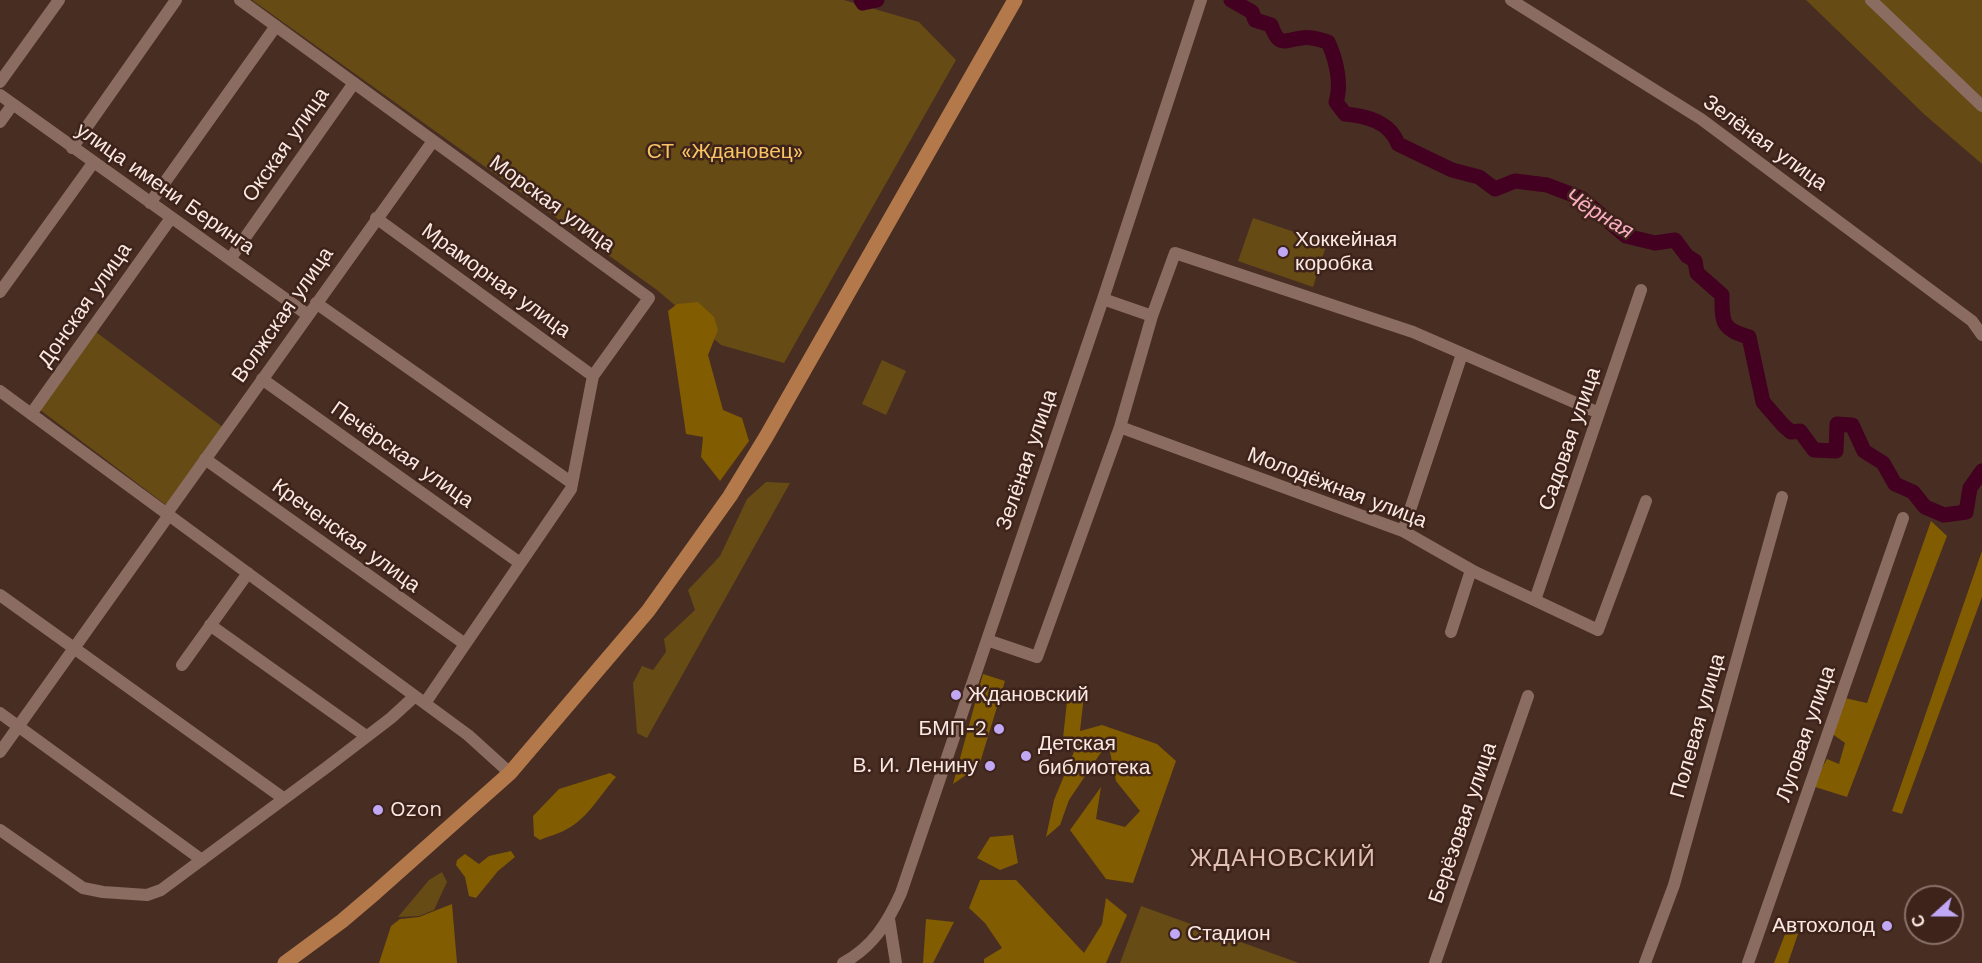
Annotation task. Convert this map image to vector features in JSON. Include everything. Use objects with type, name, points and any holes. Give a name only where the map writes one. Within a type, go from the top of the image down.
[{"type":"main road","points":[[285,963],[342,921],[510,773],[648,611],[730,496],[1015,0]]},
{"type":"street","points":[[0,82],[59,0]]},
{"type":"street","points":[[72,148],[176,0]]},
{"type":"street","name":"Морская улица","points":[[240,0],[649,298],[592,376]]},
{"type":"street","name":"Зелёная улица","points":[[1510,0],[1701,119],[1972,321],[1982,335]]},
{"type":"street","points":[[1871,0],[1982,106]]},
{"type":"street","name":"Зелёная улица","points":[[843,963],[869,946],[889,919],[902,893],[1103,299],[1199,6]]},
{"type":"street","points":[[150,203],[276,26]]},
{"type":"street","name":"Окская улица","points":[[230,259],[354,84]]},
{"type":"street","name":"улица имени Беринга","points":[[0,95],[308,315]]},
{"type":"street","points":[[0,122],[13,104]]},
{"type":"street","name":"Волжская улица","points":[[0,752],[205,459],[433,141]]},
{"type":"street","points":[[0,292],[93,163]]},
{"type":"street","name":"Донская улица","points":[[32,414],[171,218]]},
{"type":"street","name":"Мраморная улица","points":[[376,219],[592,376]]},
{"type":"street","points":[[987,640],[1037,657],[1120,427],[1152,316],[1175,253],[1413,332],[1599,413]]},
{"type":"street","name":"Садовая улица","points":[[1535,600],[1641,290]]},
{"type":"street","points":[[1103,299],[1152,316]]},
{"type":"street","points":[[316,303],[572,483]]},
{"type":"street","points":[[1403,531],[1462,354]]},
{"type":"street","points":[[0,830],[83,888],[92,891],[147,895],[161,890],[366,736],[420,699],[465,644],[571,489],[592,376]]},
{"type":"street","name":"Печёрская улица","points":[[262,379],[520,563]]},
{"type":"street","points":[[0,392],[420,699],[468,735],[510,773]]},
{"type":"street","name":"Молодёжная улица","points":[[1120,427],[1403,531],[1471,570],[1599,630],[1646,501]]},
{"type":"street","name":"Креченская улица","points":[[205,459],[465,644]]},
{"type":"street","name":"Полевая улица","points":[[1645,963],[1674,885],[1782,497]]},
{"type":"street","name":"Луговая улица","points":[[1748,963],[1903,518]]},
{"type":"street","points":[[1451,632],[1471,570]]},
{"type":"street","points":[[182,664],[248,573]]},
{"type":"street","points":[[0,595],[283,798]]},
{"type":"street","points":[[210,625],[366,736]]},
{"type":"street","name":"Берёзовая улица","points":[[1435,963],[1528,696]]},
{"type":"street","points":[[0,713],[202,860]]},
{"type":"street","points":[[889,919],[896,963]]},
{"type":"green space","name":"СТ «Ждановец»","points":[[252,0],[844,0],[919,22],[956,60],[784,363],[721,345],[657,290]]},
{"type":"green space","points":[[1806,0],[1982,0],[1982,164],[1925,115]]},
{"type":"green space","name":"Хоккейная коробка","points":[[1253,218],[1327,243],[1313,287],[1238,261]]},
{"type":"green space","points":[[96,332],[224,428],[166,505],[39,409]]},
{"type":"green space","points":[[882,360],[906,371],[886,415],[862,404]]},
{"type":"green space","points":[[766,482],[790,483],[647,738],[637,733],[633,683],[642,666],[653,670],[666,652],[664,639],[695,610],[688,590],[720,556],[747,499]]},
{"type":"green space","points":[[442,872],[447,882],[434,910],[419,916],[398,917],[429,880]]},
{"type":"green space","name":"Стадион","points":[[1141,906],[1299,963],[1120,963]]},
{"type":"shaded area","points":[[698,302],[714,317],[718,330],[708,355],[723,410],[742,418],[749,441],[720,481],[701,457],[703,437],[686,434],[668,311],[677,304]]},
{"type":"shaded area","points":[[1931,521],[1947,536],[1847,797],[1812,786],[1827,759],[1839,764],[1845,743],[1824,728],[1836,696],[1867,703]]},
{"type":"shaded area","points":[[1982,551],[1982,597],[1902,814],[1892,811]]},
{"type":"shaded area","points":[[983,674],[1005,681],[979,766],[953,784]]},
{"type":"shaded area","points":[[1085,686],[1080,731],[1102,725],[1157,744],[1176,761],[1133,883],[1106,879],[1070,830],[1101,787],[1096,819],[1125,827],[1140,811],[1116,781],[1108,742],[1069,800],[1060,825],[1046,837],[1054,800],[1078,742],[1063,738],[1068,692]]},
{"type":"shaded area","points":[[610,773],[616,777],[574,825],[540,840],[534,836],[533,816],[559,789]]},
{"type":"shaded area","points":[[1013,835],[1018,863],[1000,870],[977,858],[990,837]]},
{"type":"shaded area","points":[[511,851],[515,857],[498,871],[476,898],[469,896],[465,877],[456,865],[457,860],[465,854],[479,864],[489,856]]},
{"type":"shaded area","points":[[980,880],[1016,880],[1084,953],[1102,924],[1106,898],[1127,915],[1106,963],[984,963],[984,959],[1002,948],[985,923],[969,908]]},
{"type":"shaded area","points":[[452,904],[457,963],[379,963],[391,926],[400,919],[419,917]]},
{"type":"shaded area","points":[[926,919],[954,922],[933,963],[923,963]]},
{"type":"shaded area","points":[[1787,929],[1798,934],[1788,963],[1774,963]]},
{"type":"waterway","name":"Чёрная","points":[[861,0],[863,3],[877,0]]},
{"type":"waterway","name":"Чёрная","points":[[1231,0],[1252,12],[1255,20],[1271,25],[1280,40],[1315,38],[1328,42],[1337,72],[1336,102],[1345,114],[1361,116],[1384,125],[1398,144],[1452,170],[1479,177],[1495,189],[1515,181],[1547,185],[1581,198],[1626,236],[1655,243],[1675,240],[1687,256],[1695,261],[1697,273],[1722,295],[1723,318],[1728,327],[1749,337],[1763,402],[1791,432],[1800,431],[1814,450],[1836,451],[1837,424],[1852,425],[1864,451],[1883,463],[1895,484],[1913,492],[1925,507],[1944,515],[1966,512],[1970,488],[1982,471]]},
{"type":"place","name":"Хоккейная коробка","points":[[1283,252]]},
{"type":"place","name":"Ждановский","points":[[956,695]]},
{"type":"place","name":"БМП-2","points":[[999,729]]},
{"type":"place","name":"Детская библиотека","points":[[1026,756]]},
{"type":"place","name":"В. И. Ленину","points":[[990,766]]},
{"type":"place","name":"Ozon","points":[[378,810]]},
{"type":"place","name":"Автохолод","points":[[1887,926]]},
{"type":"place","name":"Стадион","points":[[1175,934]]},
{"type":"district","name":"ЖДАНОВСКИЙ","points":[[1283,859]]}]
